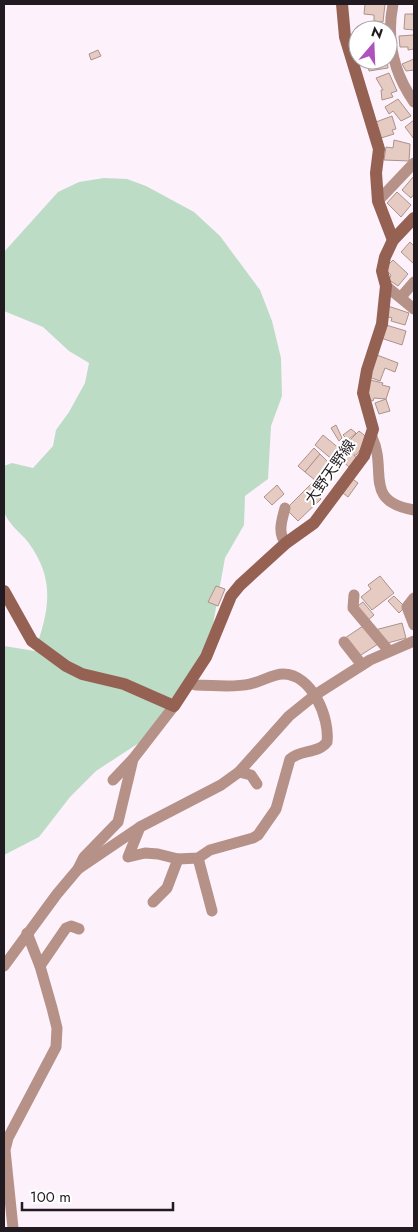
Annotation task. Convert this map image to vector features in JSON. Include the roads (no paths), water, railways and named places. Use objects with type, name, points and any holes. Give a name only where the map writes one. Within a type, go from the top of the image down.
[{"type":"main road","points":[[342,4],[346,37],[379,149],[376,173],[378,201],[393,240],[414,218]]},
{"type":"main road","name":"大野天野線","points":[[174,706],[206,657],[231,596],[240,585],[286,543],[314,523],[364,456],[372,437],[372,419],[363,393],[367,370],[382,324],[386,286],[382,271],[385,257],[393,240]]},
{"type":"main road","points":[[4,591],[32,641],[66,666],[82,674],[124,684],[174,706]]},
{"type":"street","points":[[393,4],[390,45],[395,68],[414,102]]},
{"type":"street","points":[[378,201],[414,164]]},
{"type":"street","points":[[401,296],[414,282]]},
{"type":"street","points":[[386,286],[401,296],[414,309]]},
{"type":"street","points":[[372,437],[376,446],[381,494],[389,502],[414,510]]},
{"type":"street","points":[[285,508],[281,527],[283,540],[286,543]]},
{"type":"street","points":[[354,595],[353,608],[389,651]]},
{"type":"street","points":[[414,598],[407,607],[414,625]]},
{"type":"street","points":[[78,869],[140,827],[221,785],[239,772],[288,716],[315,695],[362,665],[414,641]]},
{"type":"street","points":[[344,642],[362,665]]},
{"type":"street","points":[[140,827],[128,857],[145,853],[178,859],[198,858],[210,850],[258,835],[286,796],[290,759],[299,754],[321,749],[327,742],[323,709],[315,695],[300,680],[282,674],[248,685],[196,685],[190,682]]},
{"type":"street","points":[[113,780],[133,759],[174,706]]},
{"type":"street","points":[[4,966],[27,933],[78,869],[84,857],[118,822],[133,759]]},
{"type":"street","points":[[239,772],[251,775],[257,784]]},
{"type":"street","points":[[198,858],[212,911]]},
{"type":"street","points":[[153,902],[167,888],[178,859]]},
{"type":"street","points":[[40,966],[66,928],[71,926],[79,929]]},
{"type":"street","points":[[13,1228],[4,1150],[8,1138],[56,1047],[57,1028],[40,966],[27,933]]}]
